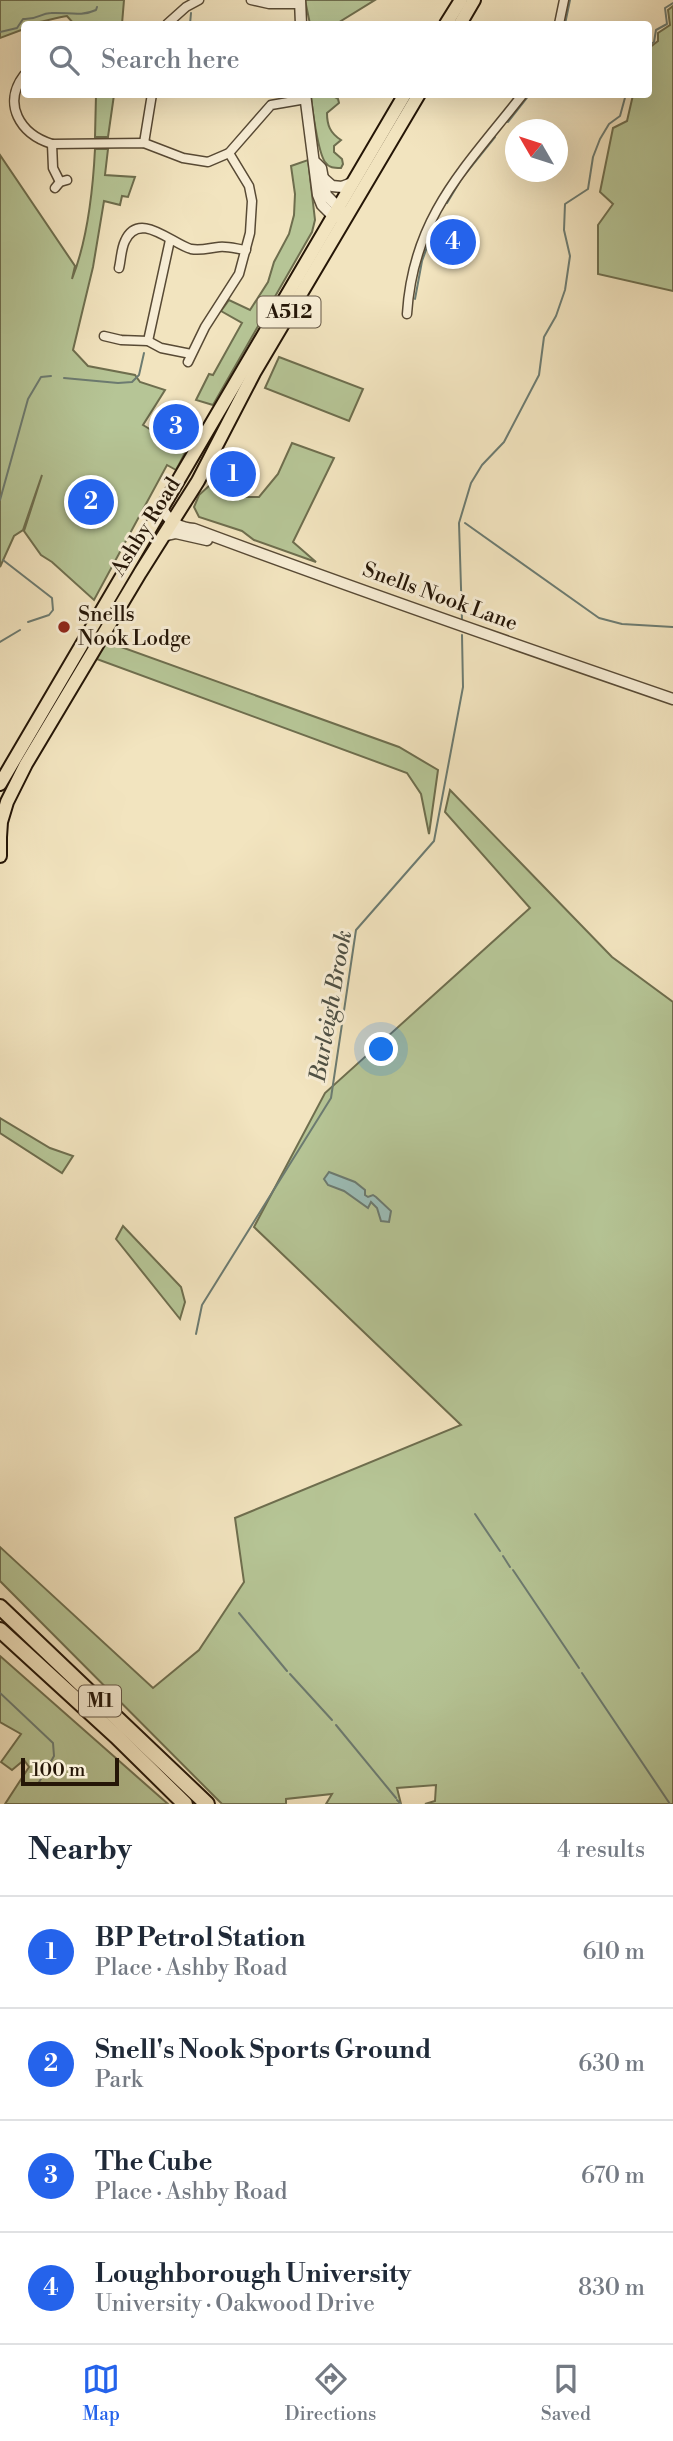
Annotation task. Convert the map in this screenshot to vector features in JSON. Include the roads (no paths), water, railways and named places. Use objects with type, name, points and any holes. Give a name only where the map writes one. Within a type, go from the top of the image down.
[{"type":"highway","points":[[0,1600],[46,1649]]},
{"type":"highway","name":"M1","points":[[0,1607],[203,1800]]},
{"type":"highway","name":"M1","points":[[0,1631],[116,1735],[185,1804]]},
{"type":"main road","points":[[448,21],[461,0]]},
{"type":"main road","points":[[462,21],[474,0]]},
{"type":"main road","name":"Ashby Road","points":[[0,856],[4,811],[15,783],[163,536],[170,516],[335,211],[403,98]]},
{"type":"main road","name":"Ashby Road","points":[[0,784],[146,535],[170,516],[211,457],[260,362],[417,98]]},
{"type":"street","points":[[170,21],[198,0]]},
{"type":"street","points":[[251,0],[278,5],[300,2],[301,21]]},
{"type":"street","points":[[560,21],[564,0]]},
{"type":"street","points":[[21,81],[14,96],[18,116],[32,136],[52,144],[144,143],[200,162],[216,160],[229,153],[271,105],[302,98]]},
{"type":"street","points":[[144,143],[151,98]]},
{"type":"street","points":[[306,98],[318,195],[322,205],[347,217]]},
{"type":"street","points":[[407,314],[410,286],[420,247],[435,211],[464,166],[520,98]]},
{"type":"street","points":[[52,144],[53,168],[61,184]]},
{"type":"street","points":[[109,335],[148,341],[190,358],[205,327],[239,274],[250,233],[252,201],[249,186],[229,153]]},
{"type":"street","points":[[316,162],[321,169],[326,195],[335,211]]},
{"type":"street","points":[[322,177],[332,186],[342,187],[352,183]]},
{"type":"street","points":[[122,264],[124,242],[134,230],[150,228],[170,240],[196,250],[228,247],[246,250]]},
{"type":"street","points":[[148,341],[170,240]]},
{"type":"street","points":[[400,286],[410,286]]},
{"type":"street","name":"Snells Nook Lane","points":[[170,516],[222,540],[673,699]]},
{"type":"street","points":[[163,536],[177,533],[208,540],[222,540]]},
{"type":"water","points":[[329,1172],[355,1182],[365,1190],[368,1197],[376,1197],[391,1211],[389,1222],[381,1221],[377,1208],[371,1202],[368,1208],[344,1191],[328,1185],[324,1179]]},
{"type":"waterway","points":[[566,21],[570,0]]},
{"type":"waterway","name":"Burleigh Brook","points":[[652,43],[656,30],[667,24],[665,8],[673,3]]},
{"type":"waterway","points":[[22,21],[47,13],[85,13],[96,10],[97,7]]},
{"type":"waterway","points":[[190,21],[191,13]]},
{"type":"waterway","points":[[0,32],[17,28],[21,22]]},
{"type":"waterway","points":[[510,119],[527,98]]},
{"type":"waterway","name":"Burleigh Brook","points":[[462,620],[459,523],[471,483],[482,465],[504,442],[539,375],[544,337],[556,316],[565,290],[570,256],[564,230],[565,204],[588,189],[593,157],[600,139],[609,124],[620,116],[625,98]]},
{"type":"waterway","points":[[447,203],[462,178],[495,137]]},
{"type":"waterway","points":[[415,299],[422,261],[435,225]]},
{"type":"waterway","points":[[64,378],[132,382],[139,375],[144,353]]},
{"type":"waterway","points":[[0,500],[28,399],[41,377],[51,376]]},
{"type":"waterway","points":[[465,523],[599,618],[622,624],[673,627]]},
{"type":"waterway","points":[[3,560],[52,598],[53,610],[49,615],[28,622]]},
{"type":"waterway","points":[[0,642],[20,630]]},
{"type":"waterway","name":"Burleigh Brook","points":[[196,1334],[202,1305],[331,1098],[356,930],[434,841],[463,687],[462,635]]},
{"type":"waterway","points":[[475,1514],[500,1551]]},
{"type":"waterway","points":[[503,1556],[510,1567]]},
{"type":"waterway","points":[[513,1570],[579,1668]]},
{"type":"waterway","points":[[239,1613],[287,1671]]},
{"type":"waterway","points":[[582,1673],[670,1804]]},
{"type":"waterway","points":[[290,1674],[332,1720]]},
{"type":"waterway","points":[[0,1693],[53,1743],[54,1756],[38,1784]]},
{"type":"waterway","points":[[336,1725],[396,1798]]},
{"type":"waterway","points":[[397,1800],[400,1803]]},
{"type":"place","name":"Loughborough University","points":[[453,242]]},
{"type":"place","name":"The Cube","points":[[176,427]]},
{"type":"place","name":"BP Petrol Station","points":[[233,474]]},
{"type":"place","name":"Snell's Nook Sports Ground","points":[[91,502]]},
{"type":"place","name":"Snells Nook Lodge","points":[[64,627]]}]
